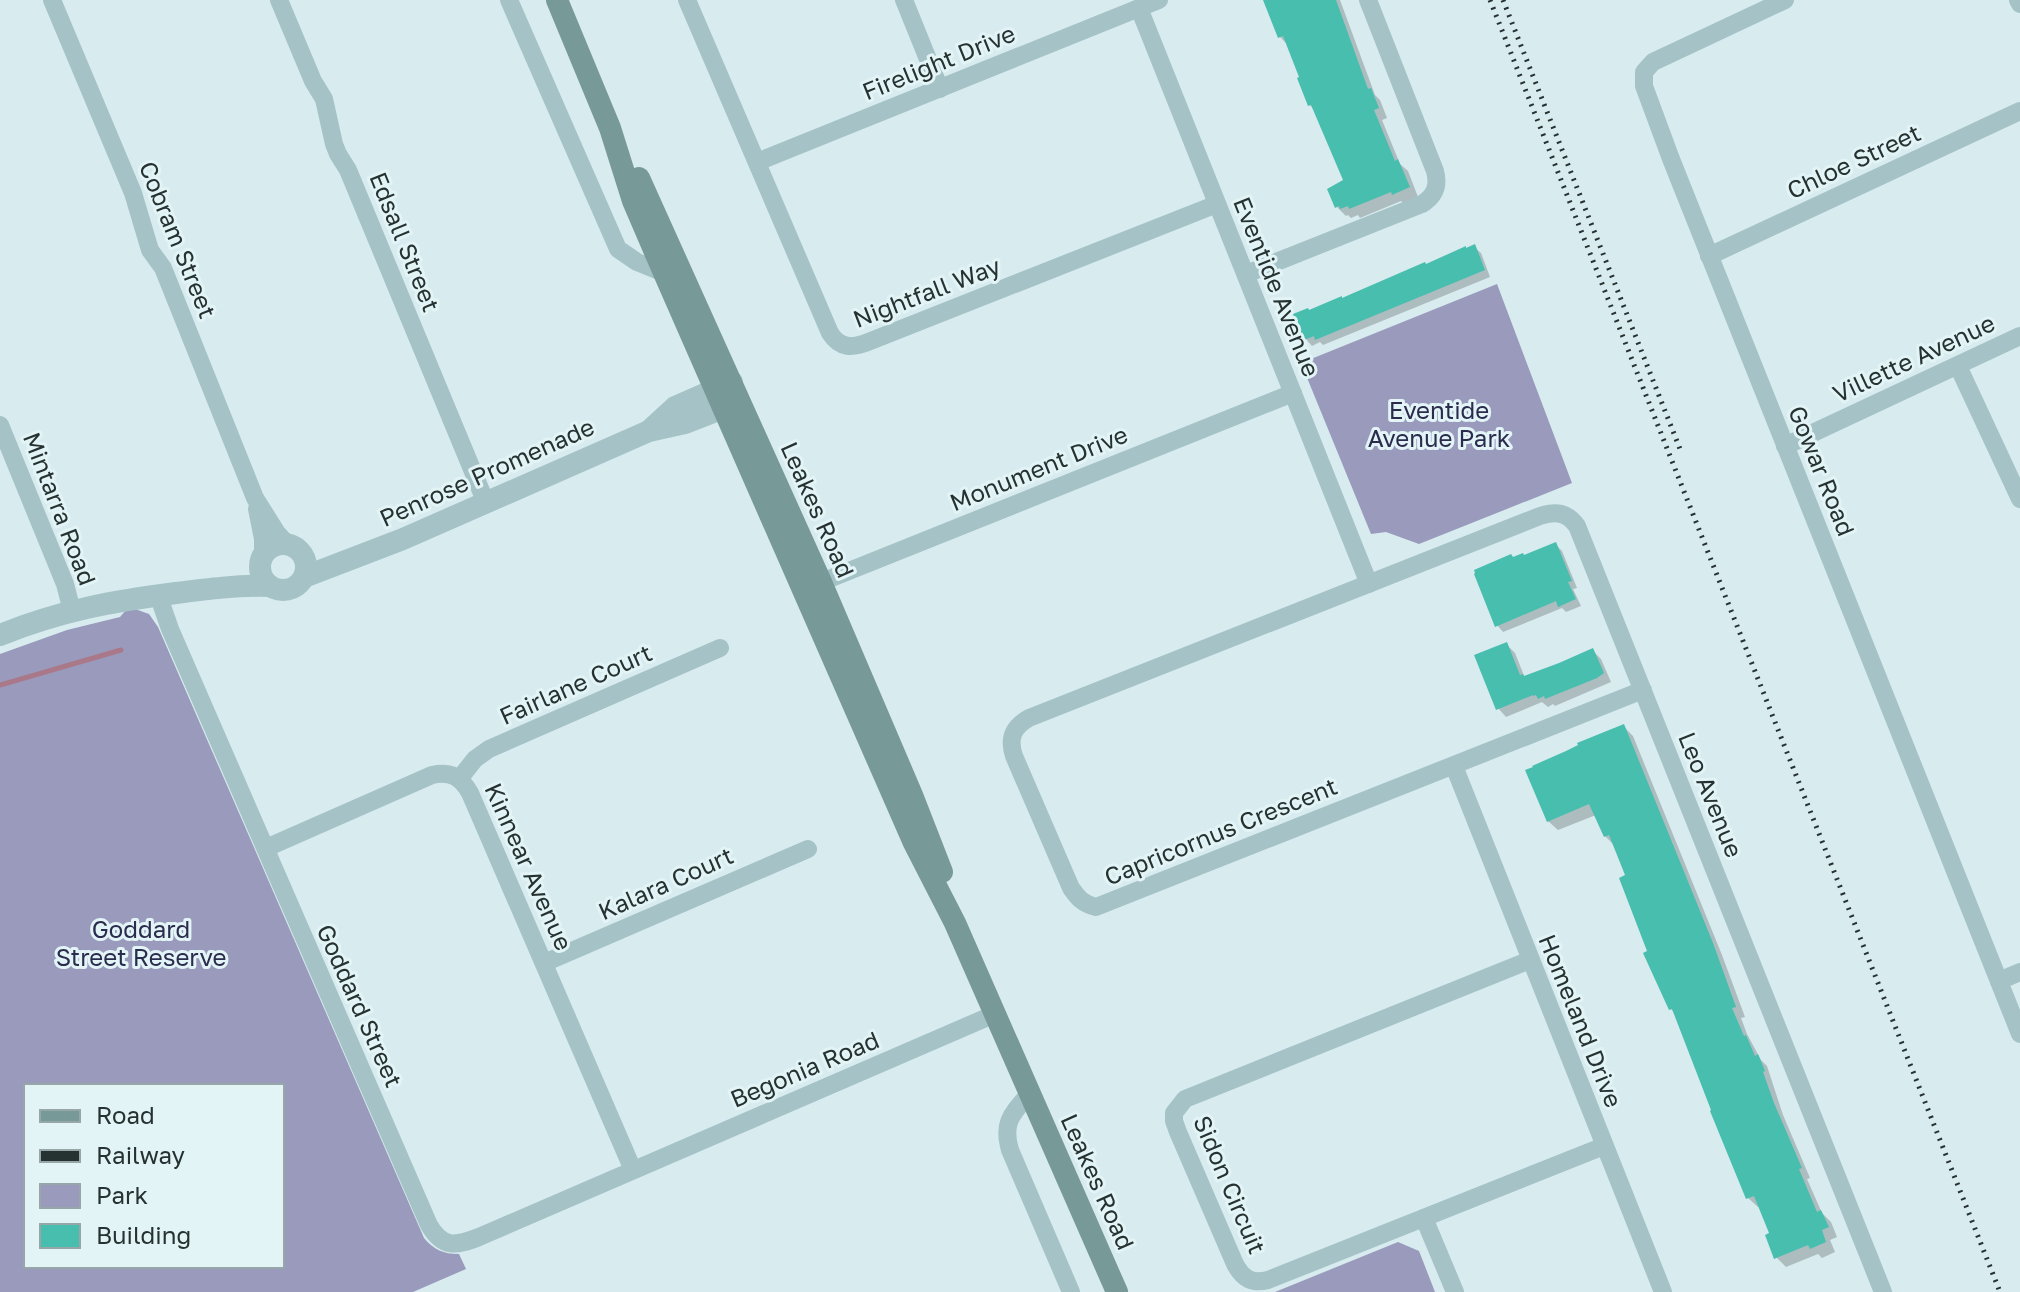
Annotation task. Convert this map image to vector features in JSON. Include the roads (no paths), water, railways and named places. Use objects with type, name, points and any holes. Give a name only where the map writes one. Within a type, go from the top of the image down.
[{"type":"main road","name":"Leakes Road","points":[[557,0],[610,128],[633,201],[664,273],[727,395]]},
{"type":"main road","name":"Leakes Road","points":[[610,128],[638,176],[727,395],[812,586],[914,843],[955,923],[1117,1292]]},
{"type":"street","name":"Cobram Street","points":[[52,0],[133,193],[150,250],[163,268],[255,498],[277,533],[294,548]]},
{"type":"street","name":"Edsall Street","points":[[279,0],[313,81],[324,99],[338,154],[348,170],[486,503]]},
{"type":"street","points":[[509,0],[618,249],[627,257],[664,273]]},
{"type":"street","points":[[687,0],[757,162]]},
{"type":"street","points":[[904,0],[940,89]]},
{"type":"street","name":"Firelight Drive","points":[[757,162],[1159,0]]},
{"type":"street","points":[[1246,274],[1422,204],[1436,189],[1435,171],[1368,0]]},
{"type":"street","name":"Gowar Road","points":[[1785,0],[1653,62],[1644,72],[1644,86],[2020,1034]]},
{"type":"street","name":"Eventide Avenue","points":[[1139,8],[1369,584]]},
{"type":"street","name":"Chloe Street","points":[[1709,256],[2020,111]]},
{"type":"street","name":"Nightfall Way","points":[[757,162],[830,333],[839,343],[852,347],[1217,204]]},
{"type":"street","name":"Villette Avenue","points":[[1785,446],[2020,336]]},
{"type":"street","points":[[1958,366],[2020,499]]},
{"type":"street","name":"Monument Drive","points":[[812,586],[1293,393]]},
{"type":"street","name":"Penrose Promenade","points":[[304,577],[486,503],[649,431],[685,423],[727,395]]},
{"type":"street","name":"Mintarra Road","points":[[0,425],[65,584],[72,611]]},
{"type":"street","name":"Cobram Street","points":[[255,498],[263,539],[262,557]]},
{"type":"street","name":"Leo Avenue","points":[[1369,584],[1540,516],[1553,512],[1563,513],[1572,519],[1883,1292]]},
{"type":"street","points":[[0,635],[109,602],[210,588],[269,586],[289,590],[304,577],[306,561],[294,548],[273,546],[262,557],[210,588]]},
{"type":"street","name":"Penrose Promenade","points":[[294,548],[309,555],[345,560]]},
{"type":"street","points":[[262,557],[261,577],[269,586]]},
{"type":"street","name":"Capricornus Crescent","points":[[1369,584],[1019,724],[1012,735],[1012,750],[1077,897],[1087,905],[1096,907],[1111,902],[1643,690]]},
{"type":"street","name":"Goddard Street","points":[[163,595],[162,606],[170,629],[435,1235],[443,1241],[461,1244],[633,1170]]},
{"type":"street","name":"Fairlane Court","points":[[460,778],[475,759],[489,749],[720,648]]},
{"type":"street","name":"Homeland Drive","points":[[1454,766],[1663,1292]]},
{"type":"street","name":"Kinnear Avenue","points":[[266,848],[432,775],[448,774],[460,778],[470,793],[633,1170]]},
{"type":"street","name":"Kalara Court","points":[[544,963],[808,849]]},
{"type":"street","name":"Sidon Circuit","points":[[1530,960],[1185,1099],[1174,1113],[1178,1132],[1235,1264],[1247,1280],[1256,1282],[1268,1280],[1604,1146]]},
{"type":"street","points":[[1999,981],[2020,972]]},
{"type":"street","name":"Begonia Road","points":[[633,1170],[995,1014]]},
{"type":"street","points":[[1030,1093],[1014,1112],[1006,1136],[1071,1292]]},
{"type":"street","points":[[1424,1218],[1455,1292]]},
{"type":"waterway","points":[[0,685],[121,650]]},
{"type":"railway","points":[[1490,0],[2000,1292]]},
{"type":"railway","points":[[1503,0],[1682,454]]},
{"type":"park label","name":"Eventide Avenue Park","points":[[1439,425]]},
{"type":"park label","name":"Goddard Street Reserve","points":[[141,944]]}]
